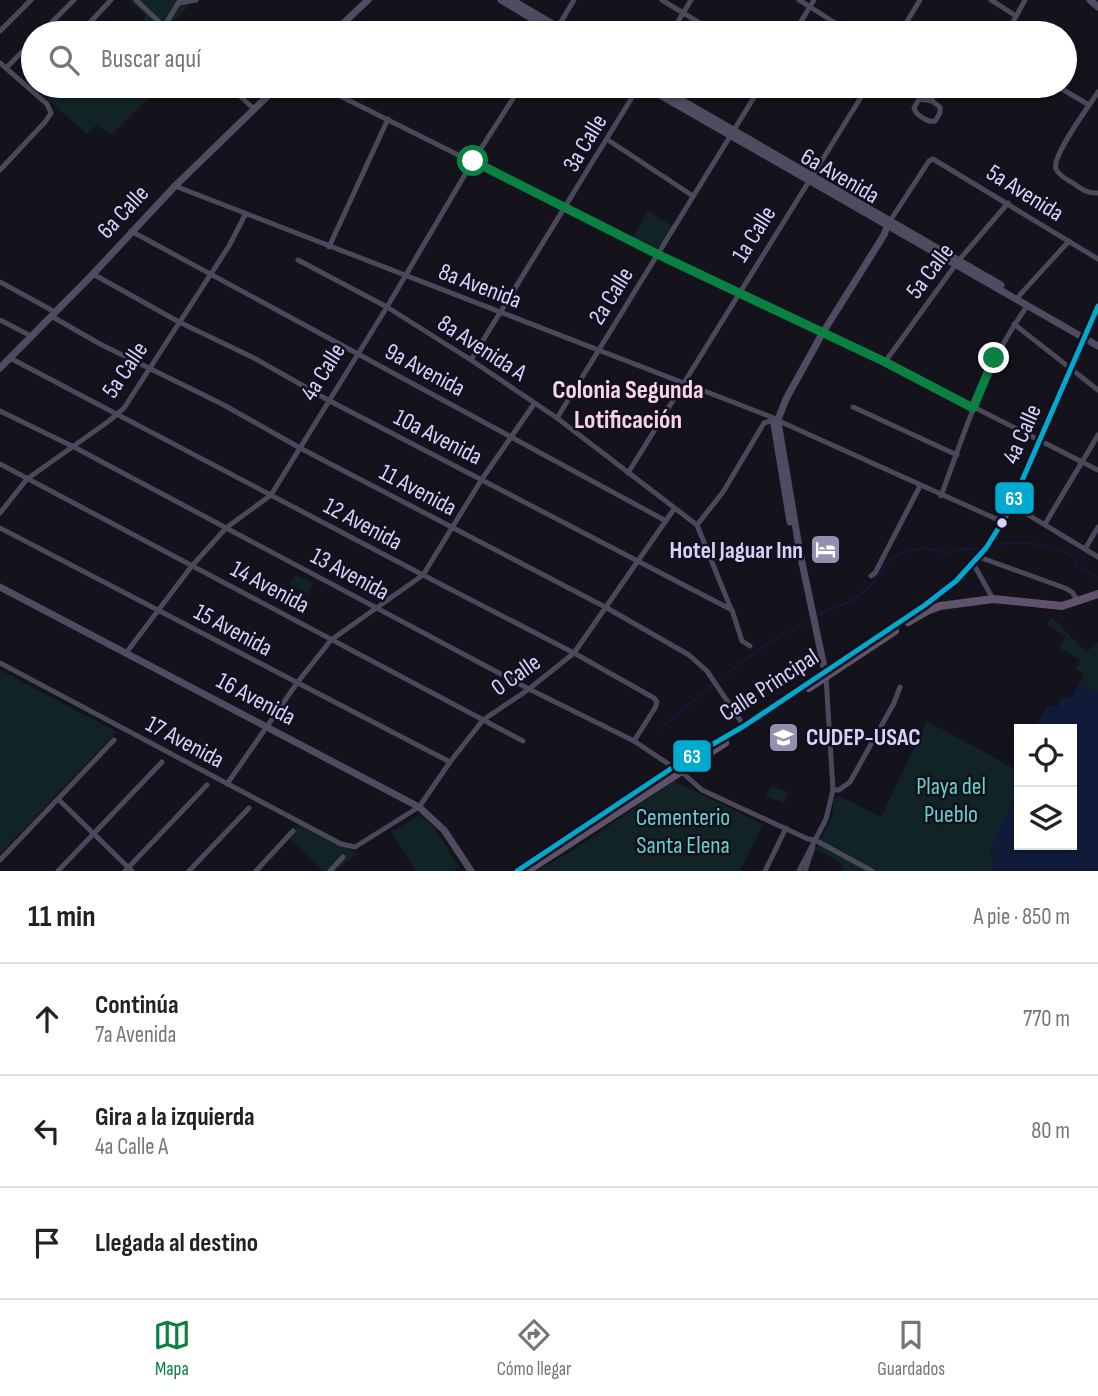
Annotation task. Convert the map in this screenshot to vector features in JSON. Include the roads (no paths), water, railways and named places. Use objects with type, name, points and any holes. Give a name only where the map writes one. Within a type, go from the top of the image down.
[{"type":"main road","name":"4a Calle","points":[[935,597],[976,560],[1003,522],[1098,306]]},
{"type":"main road","points":[[993,599],[1055,606],[1098,594]]},
{"type":"main road","name":"Calle Principal","points":[[517,871],[826,674],[935,597]]},
{"type":"main road","name":"Calle Principal","points":[[527,871],[676,770],[926,611],[940,606],[993,599]]},
{"type":"street","points":[[0,31],[31,0]]},
{"type":"street","points":[[53,21],[74,0]]},
{"type":"street","points":[[91,21],[111,0]]},
{"type":"street","points":[[136,0],[159,21]]},
{"type":"street","points":[[167,21],[180,2],[196,0]]},
{"type":"street","points":[[346,21],[368,0]]},
{"type":"street","points":[[501,0],[537,21]]},
{"type":"street","points":[[512,0],[541,21]]},
{"type":"street","points":[[563,21],[575,0]]},
{"type":"street","points":[[662,0],[696,21]]},
{"type":"street","points":[[678,21],[691,0]]},
{"type":"street","points":[[799,0],[832,21]]},
{"type":"street","points":[[801,21],[814,0]]},
{"type":"street","points":[[907,21],[920,0]]},
{"type":"street","points":[[991,0],[1016,16]]},
{"type":"street","points":[[1013,21],[1025,0]]},
{"type":"street","points":[[1090,0],[1098,7]]},
{"type":"street","points":[[6,68],[21,53]]},
{"type":"street","points":[[0,63],[21,78]]},
{"type":"street","points":[[1098,92],[1055,162],[1056,168],[1067,179],[1088,192],[1098,193]]},
{"type":"street","points":[[1,168],[51,113],[42,98]]},
{"type":"street","points":[[242,98],[254,109]]},
{"type":"street","name":"6a Calle","points":[[0,368],[93,274],[174,186],[265,98]]},
{"type":"street","points":[[345,98],[657,254],[885,362],[1098,470]]},
{"type":"street","name":"4a Calle","points":[[126,653],[156,610],[226,528],[271,495],[513,98]]},
{"type":"street","name":"3a Calle","points":[[471,360],[634,98]]},
{"type":"street","name":"6a Avenida","points":[[665,98],[812,178],[887,226],[957,263],[1098,346]]},
{"type":"street","name":"6a Avenida","points":[[676,98],[732,133]]},
{"type":"street","name":"2a Calle","points":[[557,418],[754,98]]},
{"type":"street","name":"1a Calle","points":[[628,473],[860,98]]},
{"type":"street","points":[[1077,98],[1089,105]]},
{"type":"street","points":[[919,99],[932,101],[941,111],[933,122],[916,113],[914,108],[919,99]]},
{"type":"street","points":[[329,247],[388,119]]},
{"type":"street","points":[[608,140],[693,196]]},
{"type":"street","name":"5a Avenida","points":[[887,226],[929,161],[933,159],[1098,258]]},
{"type":"street","name":"8a Avenida","points":[[174,186],[685,382],[1003,522]]},
{"type":"street","name":"5a Calle","points":[[885,362],[957,263],[1008,203]]},
{"type":"street","name":"5a Calle","points":[[0,513],[27,479],[124,408],[229,246],[245,215]]},
{"type":"street","points":[[799,871],[825,819],[833,790],[826,674],[795,552],[774,432],[776,420],[820,333],[887,226]]},
{"type":"street","name":"9a Avenida","points":[[131,231],[666,521]]},
{"type":"street","points":[[1017,298],[1069,241]]},
{"type":"street","name":"8a Avenida A","points":[[298,260],[387,307],[471,360],[557,418],[697,525]]},
{"type":"street","name":"10a Avenida","points":[[93,274],[636,563],[732,610]]},
{"type":"street","name":"11 Avenida","points":[[0,282],[148,369],[224,405],[300,448],[607,607],[690,655],[707,671],[744,726]]},
{"type":"street","points":[[941,496],[994,358],[1028,305]]},
{"type":"street","points":[[2,323],[31,336]]},
{"type":"street","points":[[1014,324],[1098,390]]},
{"type":"street","name":"12 Avenida","points":[[10,358],[574,653],[654,698],[657,702],[655,708],[634,741]]},
{"type":"street","points":[[227,784],[297,683],[331,640],[423,575],[482,479],[534,404]]},
{"type":"street","points":[[853,407],[957,455]]},
{"type":"street","name":"13 Avenida","points":[[0,411],[74,447],[529,689],[634,741],[702,790],[815,840],[872,871]]},
{"type":"street","points":[[750,646],[742,641],[697,525],[723,492],[764,423],[776,420]]},
{"type":"street","points":[[1045,524],[1098,435]]},
{"type":"street","name":"14 Avenida","points":[[0,464],[523,741]]},
{"type":"street","points":[[871,576],[920,486]]},
{"type":"street","points":[[1012,505],[1098,557]]},
{"type":"street","name":"0 Calle","points":[[355,847],[419,807],[483,720],[529,689],[574,653],[674,509]]},
{"type":"street","points":[[1085,548],[1098,527]]},
{"type":"street","name":"15 Avenida","points":[[0,528],[450,762]]},
{"type":"street","points":[[976,560],[993,599]]},
{"type":"street","points":[[976,560],[1065,588],[1078,601]]},
{"type":"street","name":"16 Avenida","points":[[0,587],[419,807],[444,830],[471,871]]},
{"type":"street","name":"17 Avenida","points":[[0,663],[341,844],[355,847]]},
{"type":"street","points":[[833,790],[839,790],[850,782],[894,703],[900,687]]},
{"type":"street","points":[[0,860],[114,740]]},
{"type":"street","points":[[58,871],[162,762]]},
{"type":"street","points":[[58,799],[129,870],[206,785]]},
{"type":"street","points":[[189,871],[249,808]]},
{"type":"street","points":[[765,871],[786,828]]},
{"type":"street","points":[[256,871],[293,831]]},
{"type":"street","points":[[805,871],[815,840]]},
{"type":"street","points":[[330,871],[343,857]]},
{"type":"water","points":[[1079,684],[1098,692],[1098,871],[991,871],[992,843],[1014,799],[1014,850],[1077,850],[1077,724],[1037,724],[1048,705],[1057,708],[1061,698],[1071,698]]},
{"type":"waterway","points":[[993,545],[1028,543],[1053,547],[1073,558],[1078,566],[1098,578]]},
{"type":"waterway","points":[[818,615],[855,599],[871,585],[889,560],[908,551],[928,548],[944,553],[980,549]]},
{"type":"waterway","points":[[722,677],[767,644],[805,622]]},
{"type":"waterway","points":[[660,729],[712,685]]},
{"type":"place","name":"Hotel Jaguar Inn","points":[[826,550]]},
{"type":"place","name":"CUDEP-USAC","points":[[783,737]]},
{"type":"district","name":"Colonia Segunda Lotificación","points":[[628,405]]},
{"type":"park label","name":"Playa del Pueblo","points":[[951,800]]},
{"type":"park label","name":"Cementerio Santa Elena","points":[[683,831]]}]
